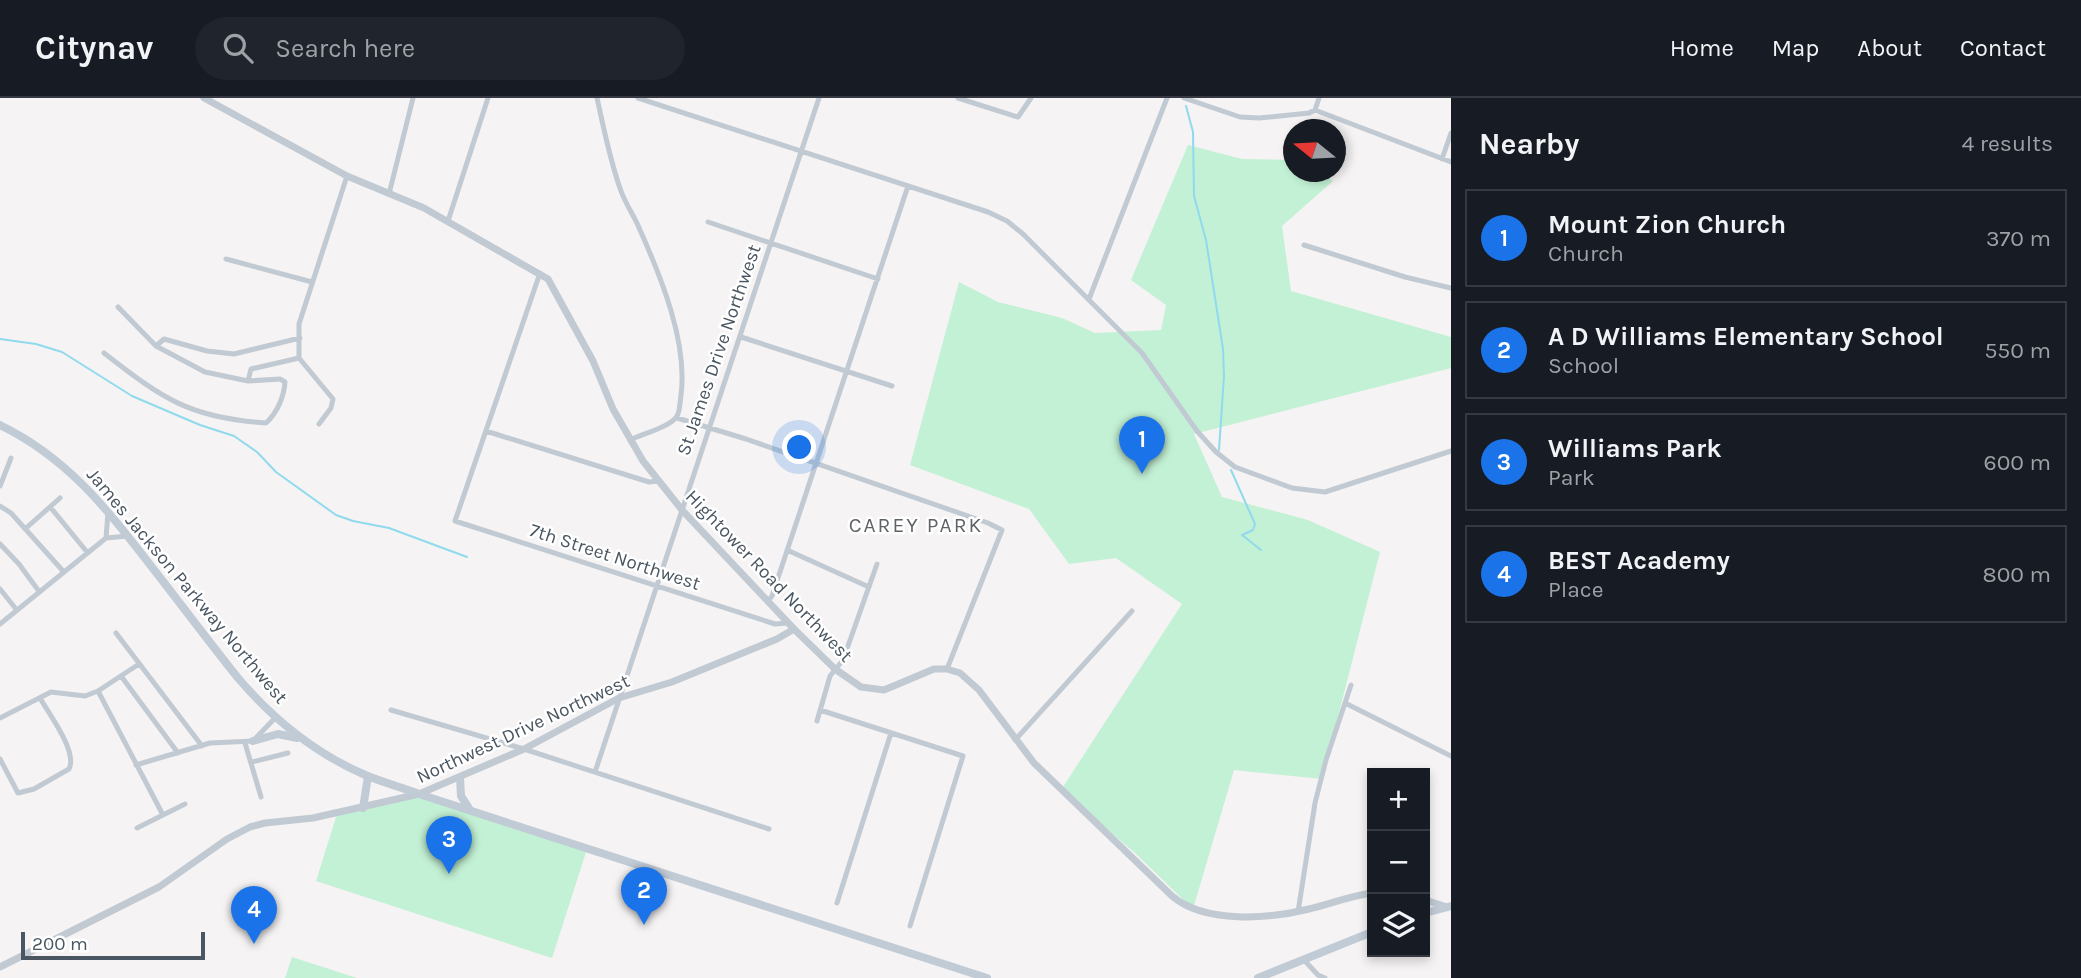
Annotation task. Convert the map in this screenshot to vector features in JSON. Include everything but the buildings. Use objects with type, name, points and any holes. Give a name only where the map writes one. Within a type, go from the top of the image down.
[{"type":"main road","name":"James Jackson Parkway Northwest","points":[[0,425],[54,458],[80,480],[128,536],[238,678],[275,718],[333,759],[368,776],[419,794],[987,978]]},
{"type":"main road","points":[[249,742],[278,734],[303,740]]},
{"type":"main road","points":[[363,808],[368,776]]},
{"type":"main road","points":[[460,778],[461,796],[470,810]]},
{"type":"main road","points":[[1430,912],[1450,906]]},
{"type":"main road","points":[[1258,978],[1367,934]]},
{"type":"street","name":"Hightower Road Northwest","points":[[204,98],[347,176],[424,208],[510,259],[540,273],[554,287],[630,440],[659,481],[682,510],[835,669],[860,687],[877,691],[891,688],[934,669],[947,669]]},
{"type":"street","points":[[389,194],[413,98]]},
{"type":"street","points":[[448,221],[488,98]]},
{"type":"street","points":[[597,98],[613,166],[623,195],[658,274],[676,333],[682,371],[682,391],[677,418],[630,440]]},
{"type":"street","points":[[638,98],[988,212],[1007,221],[1142,353],[1197,431],[1216,452],[1235,467],[1292,488],[1325,492],[1451,451]]},
{"type":"street","name":"St James Drive Northwest","points":[[595,772],[819,98]]},
{"type":"street","points":[[958,98],[1018,117],[1031,98]]},
{"type":"street","points":[[1089,299],[1167,98]]},
{"type":"street","points":[[1184,98],[1240,117],[1259,118],[1315,110],[1451,162]]},
{"type":"street","points":[[1315,110],[1319,98]]},
{"type":"street","points":[[1442,159],[1451,133]]},
{"type":"street","points":[[319,424],[331,408],[333,399],[299,358],[299,324],[347,176]]},
{"type":"street","points":[[768,601],[908,186]]},
{"type":"street","points":[[708,222],[877,279]]},
{"type":"street","points":[[1304,244],[1405,277],[1451,288]]},
{"type":"street","points":[[226,259],[312,282]]},
{"type":"street","points":[[540,273],[486,431],[649,482],[659,481]]},
{"type":"street","points":[[104,354],[162,397],[210,416],[266,423],[282,397],[285,382],[280,379],[248,381],[205,372],[156,346],[118,307]]},
{"type":"street","points":[[741,337],[892,386]]},
{"type":"street","points":[[156,346],[164,339],[207,351],[234,354],[300,338]]},
{"type":"street","points":[[248,381],[251,369],[299,358]]},
{"type":"street","points":[[677,418],[746,439],[1002,530],[947,669],[960,673],[979,690],[1034,763],[1188,908],[1231,916],[1273,915],[1298,912],[1367,894]]},
{"type":"street","name":"7th Street Northwest","points":[[486,431],[455,521],[656,587],[775,624],[791,626]]},
{"type":"street","points":[[0,486],[11,458]]},
{"type":"street","points":[[25,529],[60,498]]},
{"type":"street","points":[[0,506],[11,513],[63,571]]},
{"type":"street","points":[[51,508],[88,552]]},
{"type":"street","points":[[106,538],[108,511]]},
{"type":"street","points":[[0,624],[38,590],[106,538],[128,536]]},
{"type":"street","points":[[0,544],[38,590]]},
{"type":"street","points":[[787,550],[869,587]]},
{"type":"street","points":[[817,721],[831,676],[843,660],[877,564]]},
{"type":"street","points":[[0,589],[16,609]]},
{"type":"street","points":[[1015,740],[1132,611]]},
{"type":"street","name":"Northwest Drive Northwest","points":[[0,967],[159,887],[227,839],[250,827],[313,818],[419,794],[524,749],[619,698],[672,682],[777,639],[791,626]]},
{"type":"street","points":[[116,633],[202,746]]},
{"type":"street","points":[[0,718],[58,691],[85,696],[98,691],[139,664]]},
{"type":"street","points":[[121,676],[178,753]]},
{"type":"street","points":[[1298,912],[1315,803],[1351,685]]},
{"type":"street","points":[[98,691],[163,815]]},
{"type":"street","points":[[0,759],[19,793],[34,789],[69,769],[72,763],[69,749],[40,698]]},
{"type":"street","points":[[1345,703],[1451,756]]},
{"type":"street","points":[[391,710],[524,749],[769,829]]},
{"type":"street","points":[[820,710],[963,756],[910,926]]},
{"type":"street","points":[[136,765],[210,743],[249,742],[275,718]]},
{"type":"street","points":[[837,903],[891,733]]},
{"type":"street","points":[[249,742],[261,797]]},
{"type":"street","points":[[252,762],[289,753]]},
{"type":"street","points":[[137,828],[185,804]]},
{"type":"street","points":[[1430,902],[1450,906]]},
{"type":"street","points":[[1304,959],[1318,975],[1325,978]]},
{"type":"green space","points":[[1188,145],[1242,159],[1283,160],[1283,182],[1332,182],[1282,226],[1291,291],[1451,337],[1451,368],[1194,434],[1222,497],[1308,520],[1380,552],[1322,779],[1234,770],[1193,909],[1135,853],[1061,790],[1182,604],[1116,558],[1069,564],[1029,509],[910,465],[959,282],[998,302],[1062,318],[1095,333],[1161,330],[1166,305],[1131,280]]},
{"type":"green space","points":[[418,795],[588,846],[552,958],[316,881],[337,814]]},
{"type":"green space","points":[[292,957],[357,978],[285,978]]},
{"type":"waterway","points":[[1186,106],[1193,132],[1194,196],[1206,240],[1223,349],[1219,450]]},
{"type":"waterway","points":[[0,339],[36,344],[62,352],[132,396],[200,425],[234,436],[257,452],[276,472],[336,515],[389,528],[467,557]]},
{"type":"waterway","points":[[1231,470],[1255,524],[1253,530],[1242,535],[1261,550]]},
{"type":"place","name":"Mount Zion Church","points":[[1142,474]]},
{"type":"place","name":"Williams Park","points":[[449,874]]},
{"type":"place","name":"A D Williams Elementary School","points":[[644,925]]},
{"type":"place","name":"BEST Academy","points":[[254,944]]},
{"type":"district","name":"CAREY PARK","points":[[916,525]]}]
